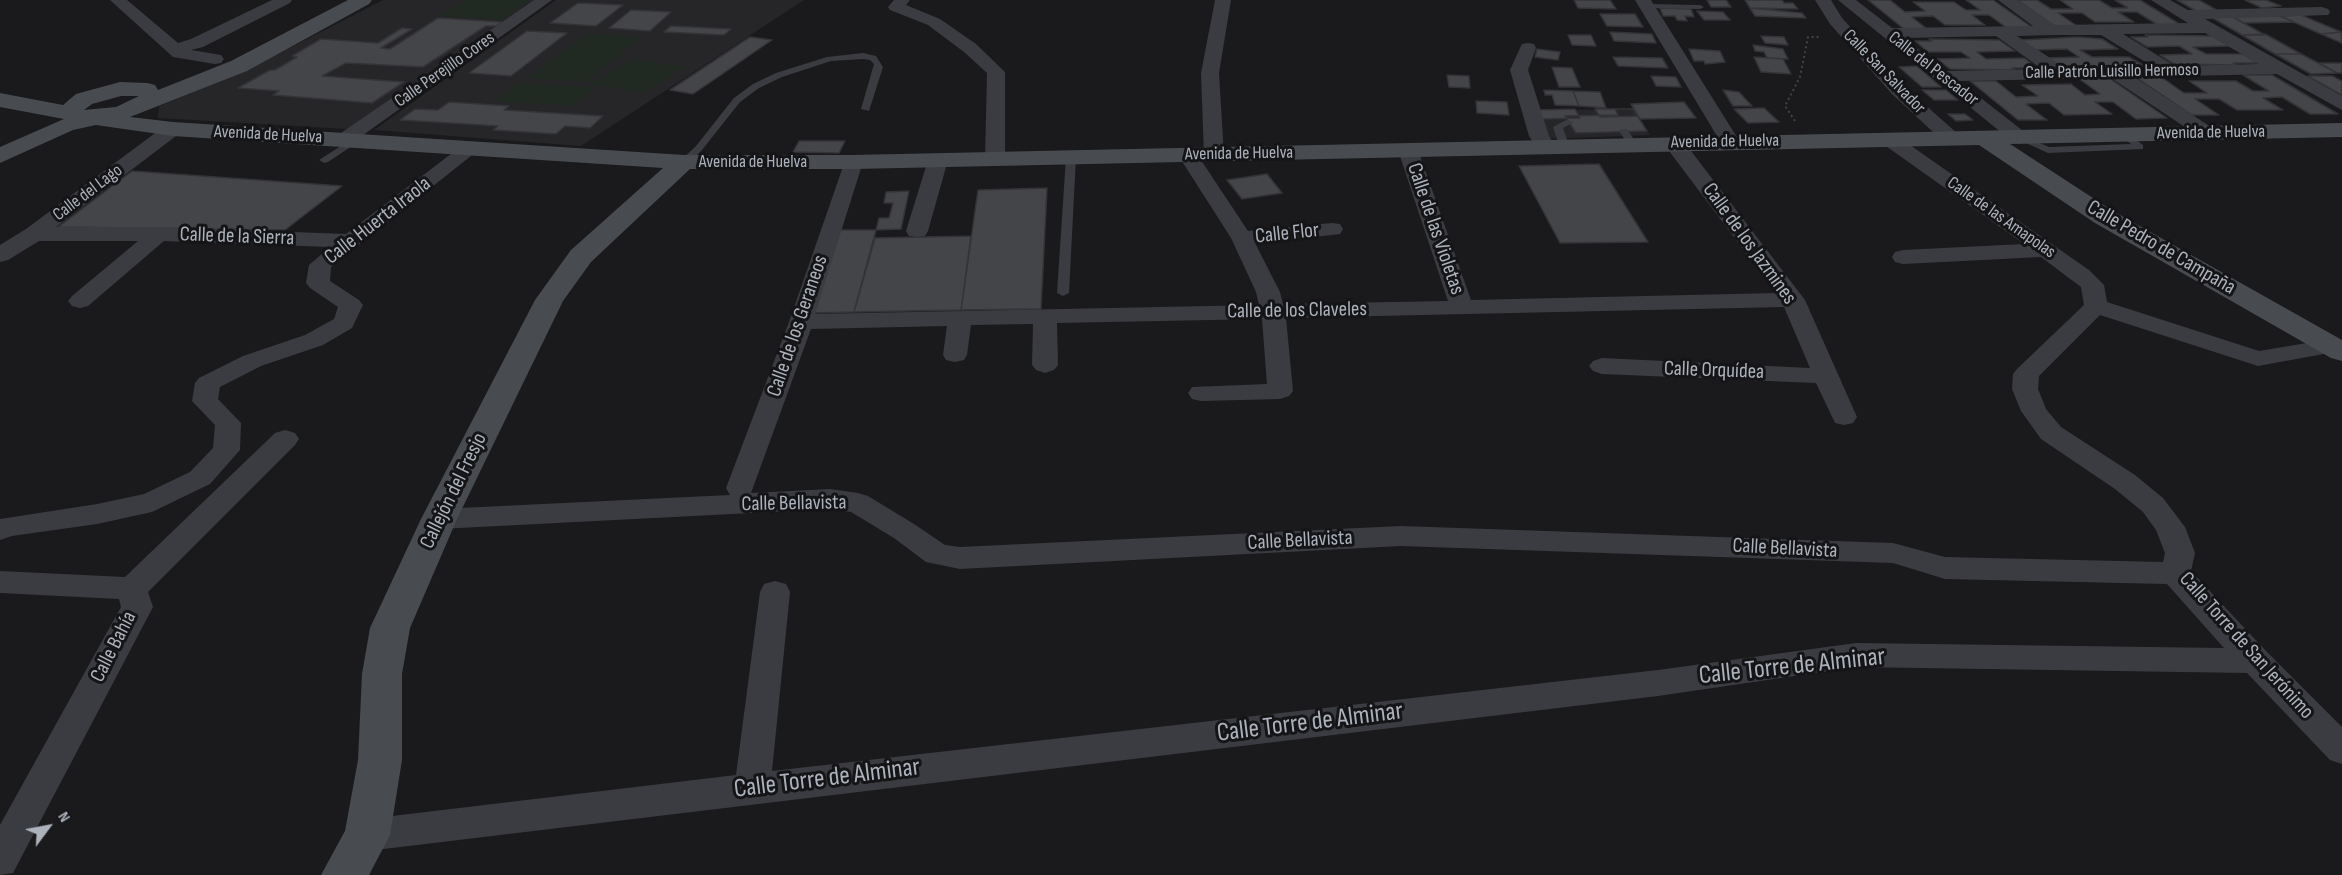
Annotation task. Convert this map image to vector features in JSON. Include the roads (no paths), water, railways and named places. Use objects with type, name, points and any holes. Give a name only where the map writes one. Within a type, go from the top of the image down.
[{"type":"street","points":[[118,0],[175,58],[239,66],[356,1]]},
{"type":"street","points":[[120,89],[197,43],[284,0]]},
{"type":"street","name":"Calle Perejillo Cores","points":[[350,140],[544,0]]},
{"type":"street","points":[[902,0],[896,7],[934,22],[970,48],[996,72],[995,159]]},
{"type":"street","points":[[1214,154],[1210,74],[1223,0]]},
{"type":"street","name":"Calle San Salvador","points":[[1823,0],[1836,21],[1898,90],[1952,139]]},
{"type":"street","name":"Calle del Pescador","points":[[1846,0],[2020,138]]},
{"type":"street","points":[[2006,0],[2052,31]]},
{"type":"street","points":[[2159,0],[2342,104]]},
{"type":"street","points":[[2186,15],[2327,14],[2295,0]]},
{"type":"street","points":[[1645,3],[1730,142]]},
{"type":"street","points":[[1815,18],[1828,36],[1851,39]]},
{"type":"street","points":[[1888,33],[2209,28]]},
{"type":"street","points":[[2105,30],[2171,71]]},
{"type":"street","points":[[1999,31],[2060,74]]},
{"type":"street","points":[[1528,48],[1519,70],[1539,136],[1560,138]]},
{"type":"street","points":[[139,111],[222,63]]},
{"type":"street","name":"Calle Patrón Luisillo Hermoso","points":[[1943,76],[2281,69]]},
{"type":"street","points":[[2114,72],[2207,133]]},
{"type":"street","points":[[0,156],[85,115],[94,95],[120,89],[147,90],[151,96],[139,111]]},
{"type":"street","name":"Avenida de Huelva","points":[[0,100],[85,115],[139,111],[173,129],[684,162],[853,162],[1408,150],[1560,138],[1628,138],[1673,143],[1890,141],[2342,130]]},
{"type":"street","name":"Calle del Lago","points":[[0,255],[34,234],[173,129]]},
{"type":"street","points":[[2314,130],[2342,136]]},
{"type":"street","name":"Calle Pedro de Campaña","points":[[1985,138],[2104,217],[2336,349]]},
{"type":"street","name":"Calle de las Amapolas","points":[[1890,141],[2047,250],[2092,285],[2096,306]]},
{"type":"street","name":"Calle de los Jazmines","points":[[1673,143],[1793,300],[1844,417]]},
{"type":"street","name":"Calle Huerta Iraola","points":[[0,530],[6,527],[97,514],[152,501],[200,478],[226,450],[228,423],[205,401],[208,383],[252,361],[314,340],[344,323],[351,305],[318,283],[320,265],[471,148]]},
{"type":"street","name":"Calle de las Violetas","points":[[1408,150],[1462,308]]},
{"type":"street","points":[[1188,155],[1242,238],[1268,292],[1274,312],[1280,391],[1201,393]]},
{"type":"street","points":[[917,231],[938,160]]},
{"type":"street","name":"Callejón del Fresjo","points":[[344,875],[367,835],[380,760],[382,674],[390,628],[439,519],[549,300],[581,256],[684,162]]},
{"type":"street","name":"Calle de los Geraneos","points":[[740,488],[801,322],[853,162]]},
{"type":"street","name":"Calle Flor","points":[[1242,238],[1332,230]]},
{"type":"street","name":"Calle de la Sierra","points":[[34,234],[159,234],[351,241]]},
{"type":"street","name":"Calle de la Sierra","points":[[80,301],[159,234]]},
{"type":"street","points":[[1903,258],[2047,250]]},
{"type":"street","name":"Calle de los Claveles","points":[[801,322],[1793,300]]},
{"type":"street","points":[[2096,306],[2258,359],[2336,349]]},
{"type":"street","name":"Calle Torre de San Jerónimo","points":[[2096,306],[2026,374],[2025,389],[2034,411],[2051,433],[2125,482],[2153,505],[2170,527],[2180,553],[2175,573],[2255,661],[2342,750]]},
{"type":"street","points":[[1045,317],[1045,365]]},
{"type":"street","points":[[955,355],[960,319]]},
{"type":"street","name":"Calle Orquídea","points":[[1602,366],[1826,376]]},
{"type":"street","name":"Calle Bahía","points":[[0,861],[137,607],[132,589],[285,439]]},
{"type":"street","name":"Calle Bellavista","points":[[439,519],[830,499],[858,503],[904,531],[937,555],[960,558],[1401,536],[1881,553],[1945,567],[2175,573]]},
{"type":"street","points":[[0,582],[132,589]]},
{"type":"street","points":[[752,788],[775,592]]},
{"type":"street","name":"Calle Torre de Alminar","points":[[367,835],[1658,683],[1856,655],[2255,661]]},
{"type":"lane","points":[[1645,3],[1700,7]]},
{"type":"lane","points":[[684,162],[699,148],[737,100],[756,86],[779,75],[830,59],[863,56],[873,58],[878,63],[879,67],[866,109]]},
{"type":"lane","points":[[324,160],[350,140]]},
{"type":"lane","points":[[1064,293],[1071,158]]}]
